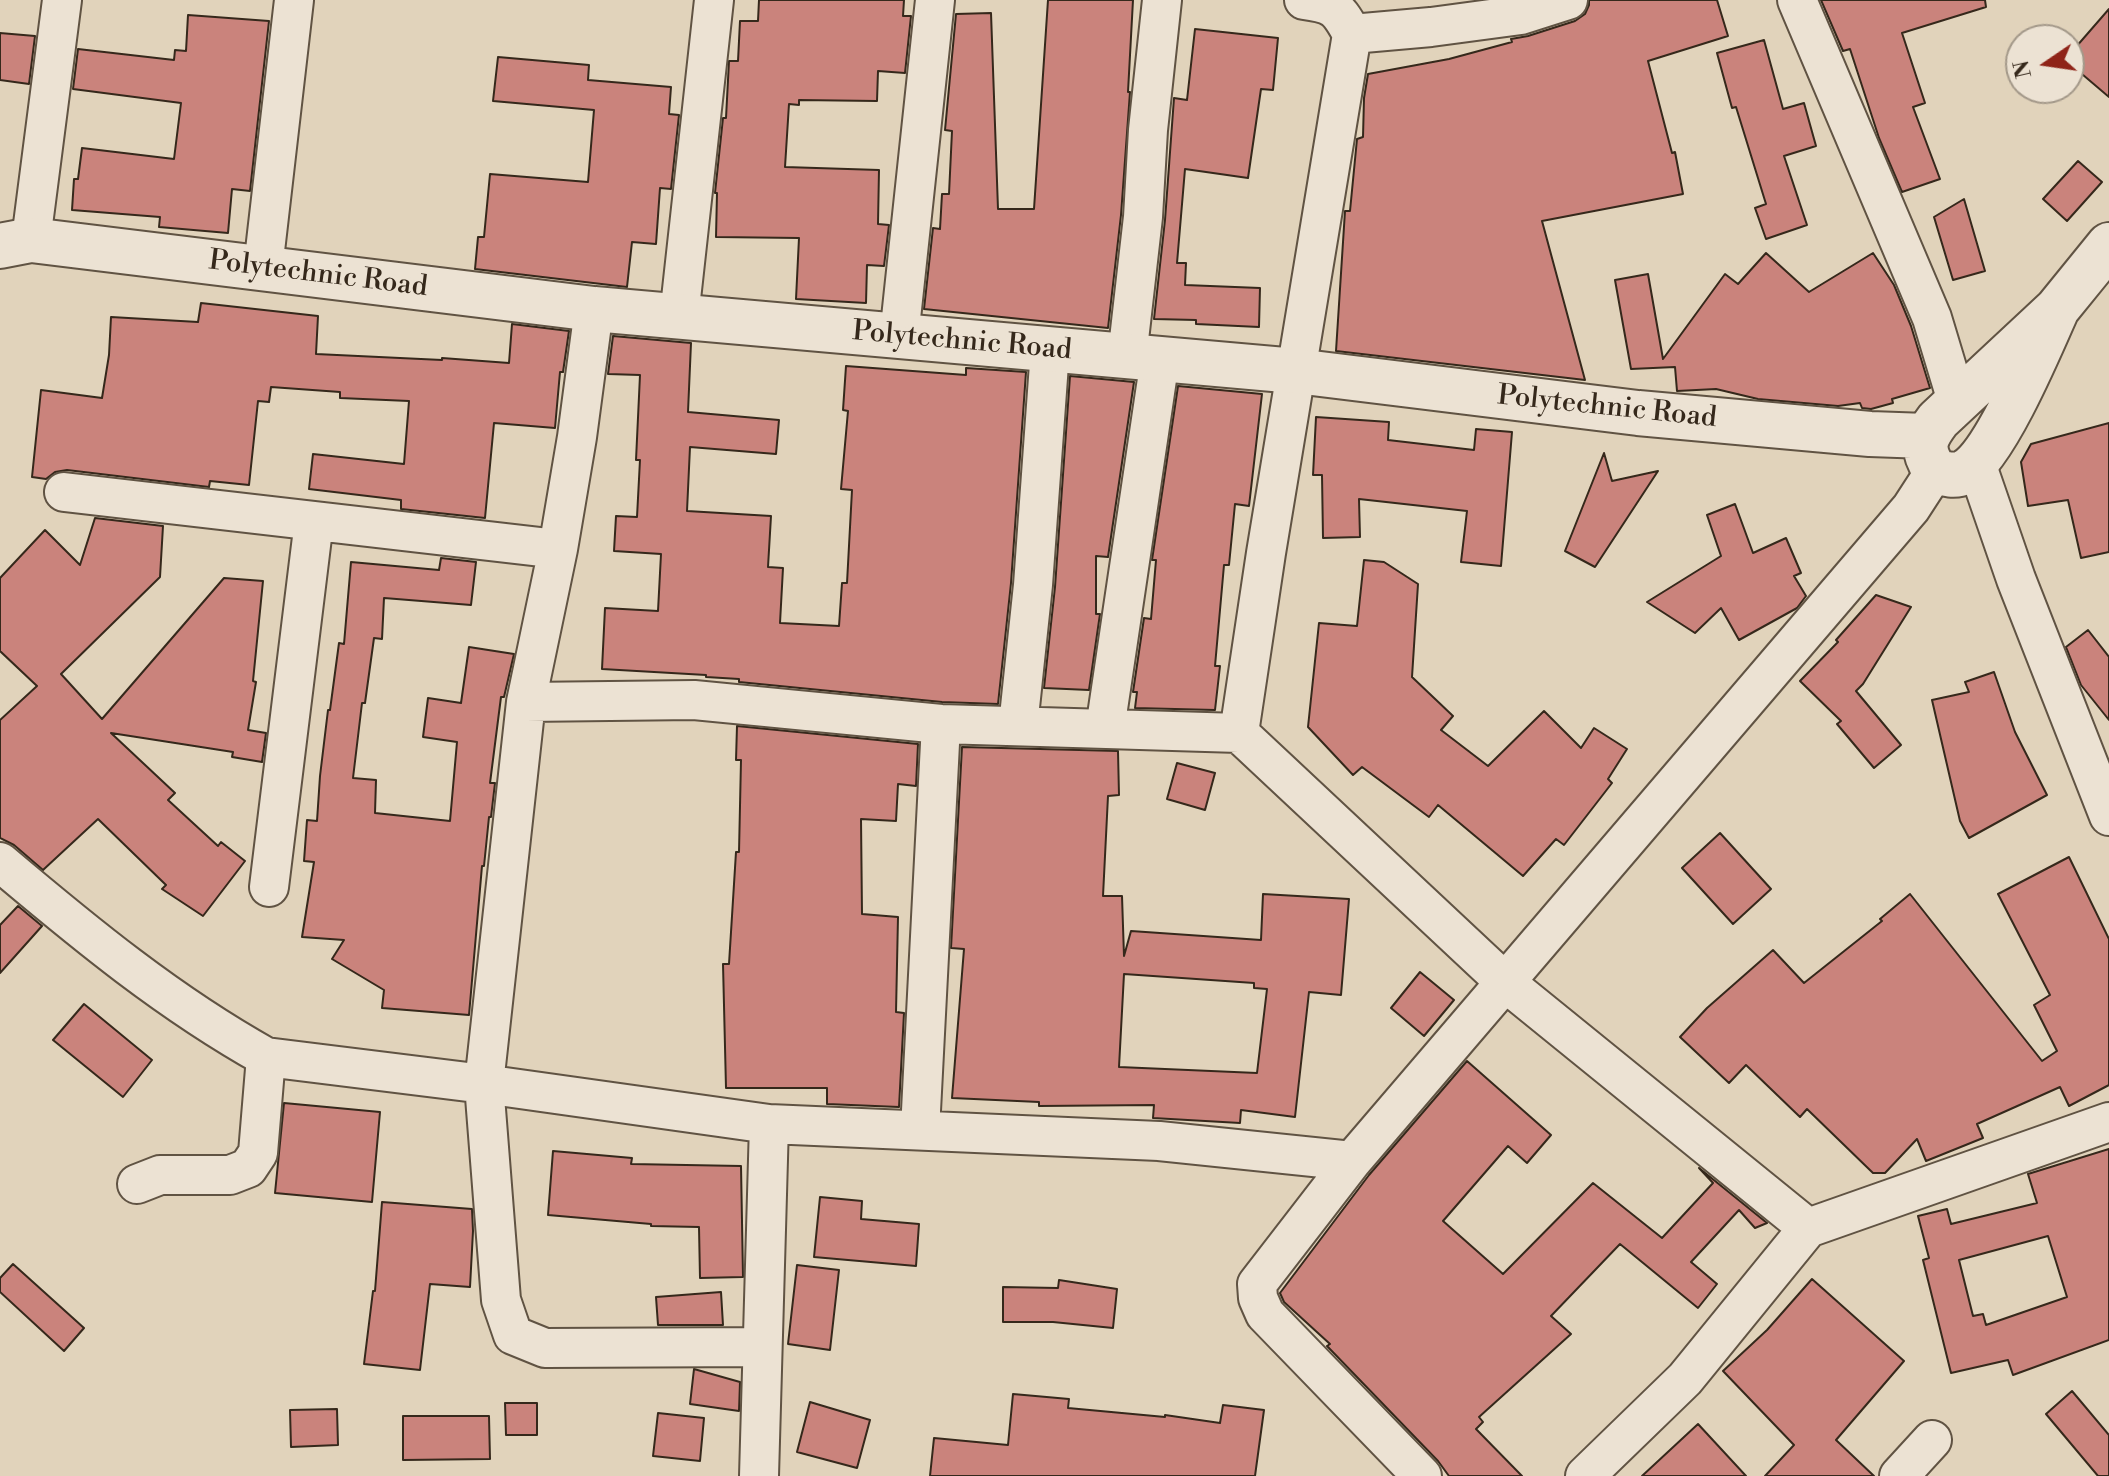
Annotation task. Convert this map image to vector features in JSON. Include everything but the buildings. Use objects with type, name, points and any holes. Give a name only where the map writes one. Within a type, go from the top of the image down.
[{"type":"street","points":[[16,243],[62,0]]},
{"type":"street","points":[[263,268],[294,0]]},
{"type":"street","points":[[679,317],[714,0]]},
{"type":"street","points":[[899,337],[935,0]]},
{"type":"street","points":[[1105,729],[1143,358],[1143,217],[1148,130],[1162,0]]},
{"type":"street","points":[[1352,34],[1521,15],[1568,0]]},
{"type":"street","points":[[1797,0],[1932,318],[1957,401]]},
{"type":"street","points":[[1239,733],[1352,34],[1342,15],[1319,1]]},
{"type":"street","name":"Polytechnic Road","points":[[16,243],[263,268],[594,309],[1296,371],[1638,413],[1870,434],[1946,457]]},
{"type":"street","points":[[2109,245],[2057,309],[1938,420],[1946,457],[2016,579],[2109,816]]},
{"type":"street","points":[[594,309],[558,549],[526,702],[484,1084],[501,1300],[513,1335],[545,1348],[762,1347]]},
{"type":"street","points":[[1422,1476],[1265,1314],[1258,1298],[1257,1284],[1352,1161],[1911,508],[1946,457],[1991,442],[2035,362],[2057,309]]},
{"type":"street","points":[[1018,726],[1033,585],[1050,350]]},
{"type":"street","points":[[64,492],[558,549]]},
{"type":"street","points":[[269,887],[314,521]]},
{"type":"street","points":[[526,702],[694,700],[941,724],[1239,733],[1506,983],[1808,1228]]},
{"type":"street","points":[[920,1130],[941,724]]},
{"type":"street","points":[[0,862],[76,926],[155,986],[266,1057],[769,1124],[1159,1141],[1352,1161]]},
{"type":"street","points":[[137,1184],[160,1175],[230,1175],[248,1168],[258,1153],[266,1057]]},
{"type":"street","points":[[1585,1476],[1685,1379],[1808,1228],[2109,1122]]},
{"type":"street","points":[[759,1476],[769,1124]]},
{"type":"street","points":[[1899,1476],[1932,1440]]}]
